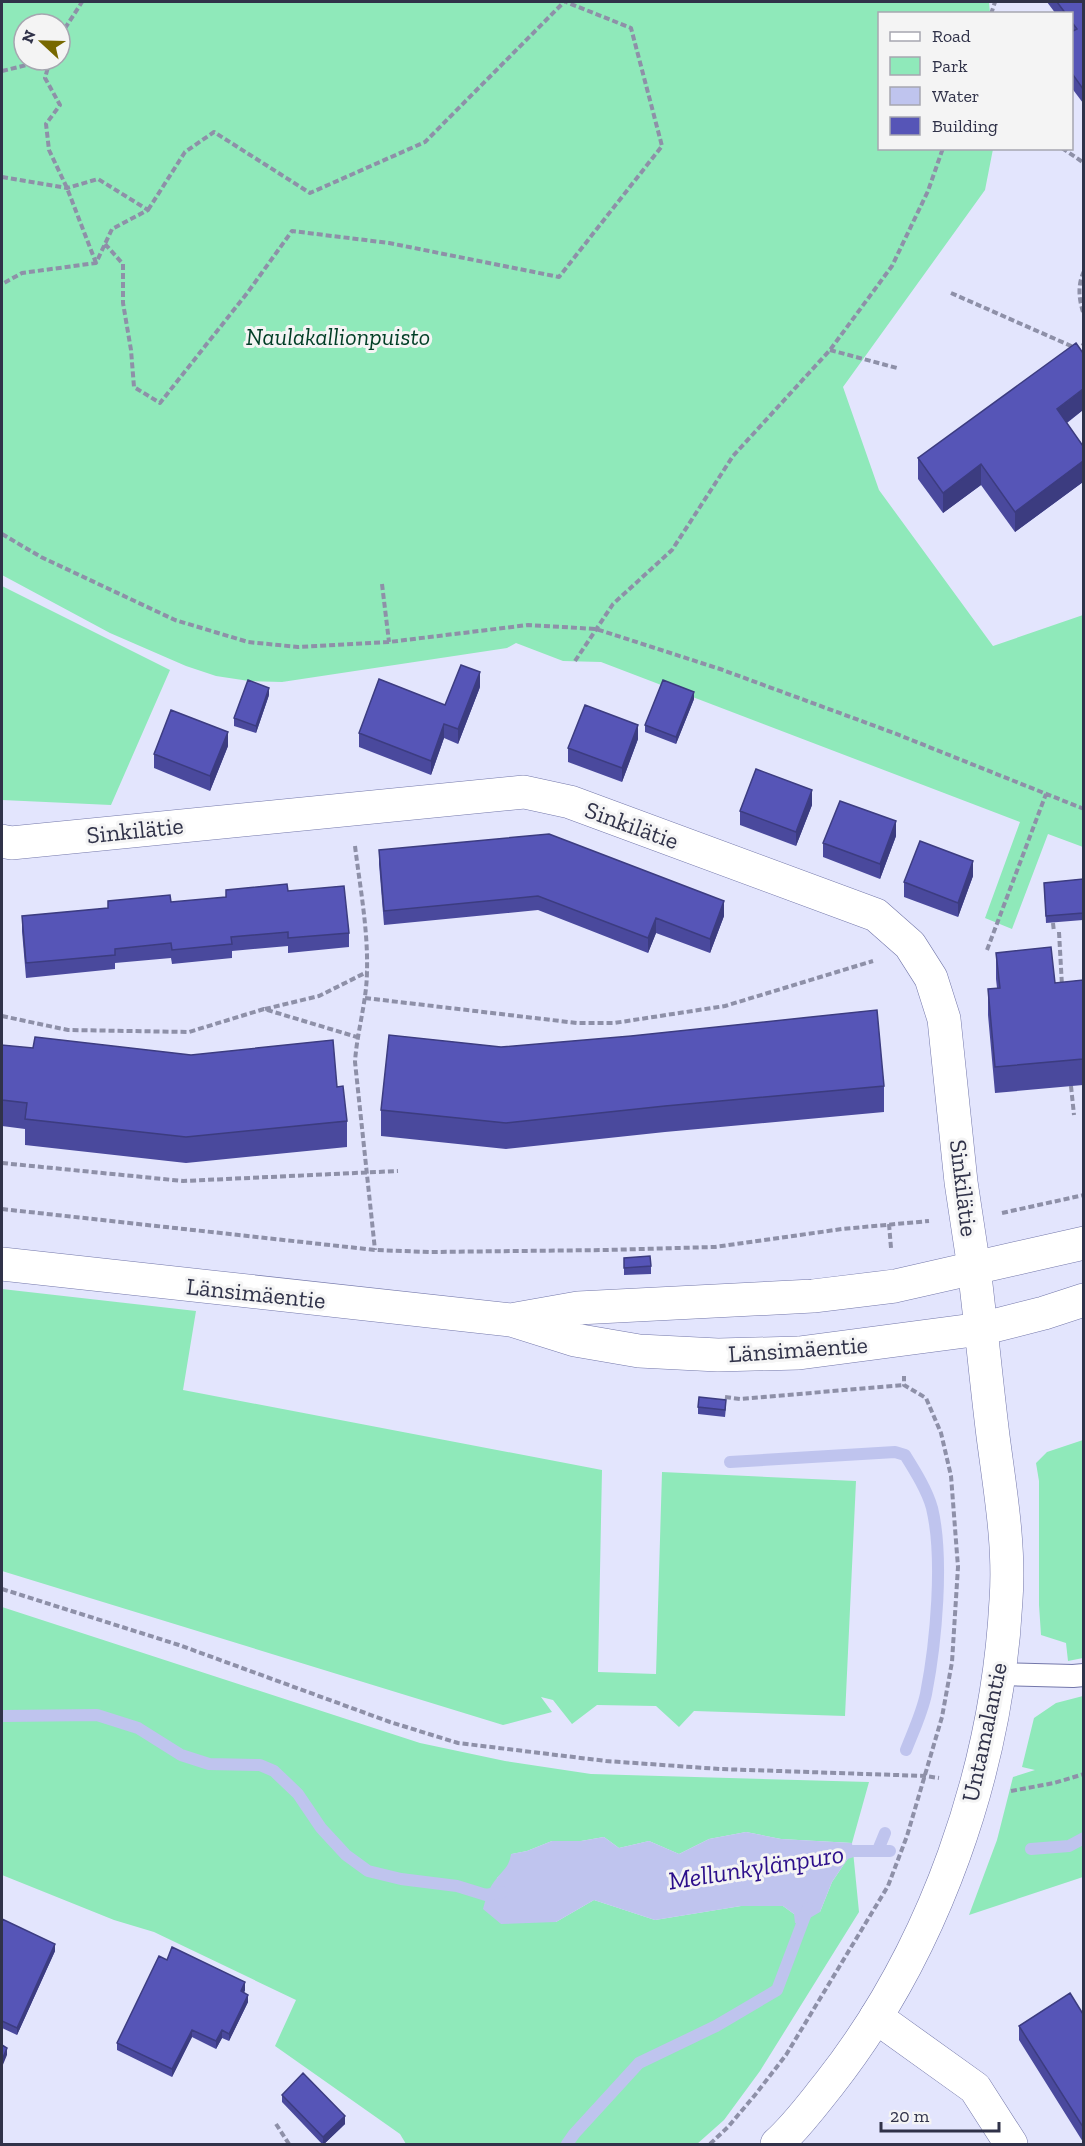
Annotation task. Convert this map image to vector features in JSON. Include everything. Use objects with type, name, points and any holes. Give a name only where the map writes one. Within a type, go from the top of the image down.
[{"type":"street","name":"Sinkilätie","points":[[2,841],[11,843],[524,792],[570,802],[876,915],[910,945],[931,978],[944,1019],[974,1268]]},
{"type":"street","name":"Länsimäentie","points":[[511,1320],[578,1308],[813,1296],[895,1286],[1083,1243]]},
{"type":"street","name":"Länsimäentie","points":[[2,1264],[511,1320],[575,1340],[639,1351],[718,1354],[799,1353],[981,1329],[1044,1313],[1083,1300]]},
{"type":"street","name":"Untamalantie","points":[[777,2145],[795,2127],[839,2072],[900,1976],[953,1860],[976,1786],[999,1674],[1006,1599],[1005,1529],[974,1268]]},
{"type":"street","points":[[876,2017],[975,2088],[1011,2145]]},
{"type":"lane","points":[[999,1674],[1083,1675]]},
{"type":"path","points":[[72,17],[82,2]]},
{"type":"path","points":[[96,263],[112,229],[148,210],[185,152],[214,132],[310,193],[425,142],[565,2],[631,28],[662,146],[559,277],[390,243],[292,231],[248,292],[160,403],[134,387],[131,350],[123,303],[123,264],[105,244]]},
{"type":"path","points":[[47,72],[45,78],[60,105],[46,124],[49,150],[67,188],[96,263]]},
{"type":"path","points":[[575,661],[613,604],[672,550],[733,456],[830,350],[891,266],[927,191],[942,150]]},
{"type":"path","points":[[1065,150],[1083,163]]},
{"type":"path","points":[[2,177],[67,188],[98,179],[148,210]]},
{"type":"path","points":[[2,284],[22,273],[96,263]]},
{"type":"path","points":[[1083,271],[1079,281],[1079,301],[1083,315]]},
{"type":"path","points":[[951,293],[1078,349]]},
{"type":"path","points":[[1068,356],[1083,344]]},
{"type":"path","points":[[830,350],[897,368]]},
{"type":"path","points":[[2,534],[42,557],[175,620],[248,642],[298,647],[389,642],[528,625],[596,629],[720,669],[894,733],[1083,809]]},
{"type":"path","points":[[382,584],[389,642]]},
{"type":"path","points":[[987,950],[1046,794]]},
{"type":"path","points":[[351,809],[365,930],[367,972],[355,1062],[375,1250]]},
{"type":"path","points":[[1053,923],[1057,932],[1062,997]]},
{"type":"path","points":[[365,998],[577,1023],[614,1023],[725,1006],[883,958],[910,945]]},
{"type":"path","points":[[2,1016],[68,1030],[189,1032],[264,1009],[319,996],[367,972]]},
{"type":"path","points":[[264,1009],[357,1037]]},
{"type":"path","points":[[1071,1086],[1074,1116]]},
{"type":"path","points":[[2,1163],[183,1181],[398,1171]]},
{"type":"path","points":[[2,1209],[375,1250],[430,1252],[595,1250],[715,1247],[877,1225],[1014,1212],[1083,1195]]},
{"type":"path","points":[[904,1374],[904,1385]]},
{"type":"path","points":[[710,2145],[755,2096],[786,2055],[882,1896],[908,1836],[942,1717],[952,1662],[957,1567],[951,1476],[941,1433],[926,1398],[904,1385],[740,1399],[725,1397]]},
{"type":"path","points":[[2,1590],[179,1646],[390,1722],[459,1743],[596,1760],[720,1769],[925,1776]]},
{"type":"path","points":[[1004,1792],[1054,1783],[1083,1774]]},
{"type":"path","points":[[276,2124],[288,2145]]},
{"type":"green space","name":"Naulakallionpuisto","points":[[2,2],[989,2],[990,12],[878,12],[878,150],[993,150],[985,190],[843,387],[879,490],[993,646],[1083,615],[1083,847],[1048,834],[1012,929],[985,918],[1020,822],[601,662],[563,661],[516,643],[507,648],[282,682],[249,681],[216,676],[186,666],[110,633],[2,575]]},
{"type":"green space","points":[[2,586],[170,670],[111,805],[2,800]]},
{"type":"green space","points":[[2,1289],[196,1311],[183,1390],[602,1470],[598,1672],[656,1674],[662,1472],[856,1481],[845,1716],[694,1711],[679,1727],[656,1706],[597,1705],[572,1724],[553,1700],[541,1697],[552,1712],[503,1725],[2,1571]]},
{"type":"green space","points":[[1083,1440],[1083,1658],[1068,1661],[1066,1643],[1041,1635],[1039,1481],[1036,1463],[1047,1452]]},
{"type":"green space","points":[[2,1607],[420,1743],[505,1761],[591,1774],[869,1782],[852,1843],[781,1839],[746,1832],[709,1839],[679,1854],[649,1841],[619,1848],[604,1837],[581,1841],[552,1841],[512,1854],[510,1866],[497,1878],[556,1922],[594,1900],[655,1920],[741,1906],[783,1906],[794,1914],[820,1912],[832,1882],[853,1851],[859,1912],[760,2071],[724,2120],[697,2144],[406,2144],[400,2134],[275,2046],[296,2000],[154,1932],[114,1920],[2,1875]]},
{"type":"green space","points":[[1083,1696],[1083,1877],[969,1915],[997,1840],[1013,1777],[1035,1770],[1022,1767],[1034,1718],[1056,1703]]},
{"type":"water","points":[[746,1832],[781,1839],[852,1843],[853,1851],[832,1882],[820,1912],[803,1922],[795,1923],[794,1914],[783,1906],[741,1906],[655,1920],[594,1900],[556,1922],[501,1924],[483,1909],[494,1881],[508,1865],[511,1854],[527,1851],[552,1841],[581,1841],[604,1837],[619,1848],[649,1841],[679,1854],[709,1839]]},
{"type":"building","points":[[1057,2],[1083,2],[1083,89],[1073,75],[1073,31],[1077,29],[1073,24],[1073,12],[1064,12]]},
{"type":"building","points":[[1076,343],[1083,353],[1083,389],[1057,409],[1083,446],[1083,461],[1015,512],[981,464],[943,493],[918,458]]},
{"type":"building","points":[[461,665],[480,672],[458,729],[444,724],[431,761],[359,733],[379,679],[445,705]]},
{"type":"building","points":[[248,680],[269,688],[256,726],[234,718]]},
{"type":"building","points":[[663,680],[694,692],[676,737],[645,725]]},
{"type":"building","points":[[585,705],[638,725],[622,768],[568,748]]},
{"type":"building","points":[[171,710],[228,732],[210,776],[154,754]]},
{"type":"building","points":[[756,769],[812,790],[796,832],[740,811]]},
{"type":"building","points":[[840,801],[896,821],[880,864],[823,843]]},
{"type":"building","points":[[549,834],[724,901],[710,939],[656,918],[648,938],[538,896],[384,911],[379,850]]},
{"type":"building","points":[[920,841],[973,861],[958,903],[904,882]]},
{"type":"building","points":[[1083,879],[1083,913],[1046,916],[1044,883]]},
{"type":"building","points":[[287,884],[288,891],[344,886],[349,933],[288,938],[288,932],[231,937],[232,944],[172,950],[171,943],[115,949],[115,955],[26,963],[22,916],[108,908],[108,901],[170,895],[171,902],[226,897],[226,890]]},
{"type":"building","points":[[1051,947],[1055,983],[1083,980],[1083,1059],[995,1067],[988,989],[1000,988],[996,953]]},
{"type":"building","points":[[877,1010],[884,1086],[506,1123],[381,1110],[389,1035],[501,1047]]},
{"type":"building","points":[[35,1037],[191,1055],[333,1040],[337,1087],[343,1086],[347,1121],[186,1137],[25,1119],[27,1103],[2,1100],[2,1045],[33,1048]]},
{"type":"building","points":[[650,1256],[651,1266],[624,1268],[624,1258]]},
{"type":"building","points":[[699,1397],[726,1400],[725,1410],[698,1407]]},
{"type":"building","points":[[2,1919],[55,1944],[17,2028],[2,2021]]},
{"type":"building","points":[[172,1947],[245,1982],[241,1991],[248,1995],[229,2034],[222,2030],[216,2041],[192,2030],[172,2069],[117,2043],[159,1956],[167,1960]]},
{"type":"building","points":[[1070,1993],[1083,2014],[1083,2127],[1019,2026]]},
{"type":"building","points":[[2,2045],[7,2048],[2,2060]]},
{"type":"building","points":[[303,2073],[345,2116],[323,2137],[282,2095]]},
{"type":"waterway","points":[[730,1462],[895,1452],[905,1455],[913,1468],[932,1508],[936,1528],[938,1575],[933,1650],[926,1694],[906,1750]]},
{"type":"waterway","name":"Mellunkylänpuro","points":[[2,1716],[97,1715],[138,1728],[181,1755],[209,1764],[260,1765],[274,1771],[298,1794],[321,1828],[346,1855],[368,1871],[401,1879],[457,1886],[486,1895],[502,1892]]},
{"type":"waterway","points":[[878,1850],[885,1833]]},
{"type":"waterway","name":"Mellunkylänpuro","points":[[1031,1849],[1069,1846],[1084,1838]]},
{"type":"waterway","name":"Mellunkylänpuro","points":[[837,1856],[853,1851],[890,1851]]},
{"type":"waterway","points":[[567,2144],[639,2063],[716,2026],[777,1990],[808,1908]]}]
